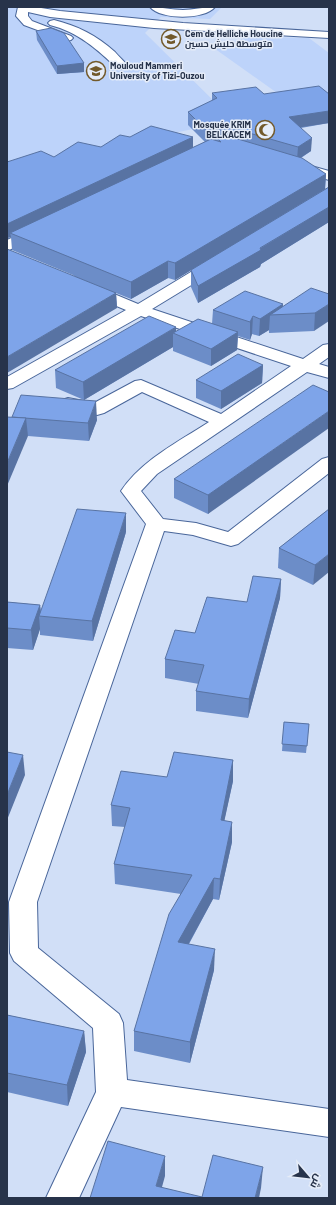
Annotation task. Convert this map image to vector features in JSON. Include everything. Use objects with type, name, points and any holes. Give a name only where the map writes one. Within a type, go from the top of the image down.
[{"type":"street","points":[[46,7],[170,20],[329,28]]},
{"type":"street","points":[[156,7],[166,11],[184,12],[200,11],[208,7]]},
{"type":"street","points":[[24,11],[204,29],[329,35]]},
{"type":"street","points":[[24,11],[35,27],[61,35],[74,42]]},
{"type":"street","points":[[24,11],[51,22],[73,27],[96,41],[122,66]]},
{"type":"street","points":[[286,163],[329,176]]},
{"type":"street","points":[[9,253],[50,226]]},
{"type":"street","points":[[7,384],[139,310],[227,256]]},
{"type":"street","points":[[73,282],[139,310],[329,373]]},
{"type":"street","points":[[329,349],[150,470],[138,481],[131,491],[156,524],[196,529],[231,540],[329,463]]},
{"type":"street","points":[[50,401],[97,409],[141,385],[222,421]]},
{"type":"street","points":[[62,1198],[112,1092],[108,1023],[24,953],[23,902],[156,524]]},
{"type":"street","points":[[112,1092],[329,1123]]},
{"type":"shaded area","name":"Mouloud Mammeri University of Tizi-Ouzou","points":[[7,7],[222,7],[210,19],[161,17],[145,33],[223,110],[202,127],[7,169]]},
{"type":"shaded area","points":[[243,38],[309,38],[329,53],[329,94],[287,100],[211,46],[234,44]]},
{"type":"building","points":[[51,28],[64,33],[84,63],[57,66],[36,31]]},
{"type":"building","points":[[319,86],[329,94],[329,111],[289,117],[312,138],[298,147],[221,125],[207,131],[188,112],[217,98],[212,93],[256,87],[264,94]]},
{"type":"building","points":[[151,126],[193,137],[7,224],[7,162],[41,151],[54,157],[78,142],[101,147],[120,135],[130,137]]},
{"type":"building","points":[[221,134],[302,158],[326,174],[175,263],[168,261],[131,282],[10,233],[211,139],[221,142],[216,137]]},
{"type":"building","points":[[329,187],[329,207],[260,248],[261,250],[198,286],[191,270]]},
{"type":"building","points":[[7,249],[116,293],[7,357]]},
{"type":"building","points":[[311,288],[329,294],[329,304],[315,313],[270,315]]},
{"type":"building","points":[[245,291],[283,304],[260,319],[253,316],[250,322],[213,310]]},
{"type":"building","points":[[149,316],[176,327],[83,382],[55,370]]},
{"type":"building","points":[[198,319],[238,332],[211,349],[173,333]]},
{"type":"building","points":[[238,354],[263,365],[221,391],[196,380]]},
{"type":"building","points":[[313,385],[329,392],[329,411],[208,495],[174,479]]},
{"type":"building","points":[[21,395],[96,401],[88,423],[12,417]]},
{"type":"building","points":[[7,417],[26,418],[7,463]]},
{"type":"building","points":[[77,509],[126,513],[92,621],[39,616]]},
{"type":"building","points":[[329,509],[329,554],[315,565],[279,548]]},
{"type":"building","points":[[253,576],[281,579],[249,699],[196,691],[204,665],[165,659],[175,630],[195,633],[207,597],[247,602]]},
{"type":"building","points":[[7,602],[40,605],[31,630],[7,628]]},
{"type":"building","points":[[284,722],[309,724],[307,746],[282,744]]},
{"type":"building","points":[[7,752],[23,755],[7,795]]},
{"type":"building","points":[[174,752],[233,760],[221,820],[232,822],[220,879],[214,878],[178,942],[215,949],[190,1042],[134,1031],[169,914],[192,875],[114,864],[130,808],[111,805],[121,771],[167,777]]},
{"type":"building","points":[[7,1015],[84,1031],[67,1085],[7,1073]]},
{"type":"building","points":[[108,1141],[165,1156],[156,1186],[202,1197],[213,1155],[263,1167],[255,1198],[90,1198]]},
{"type":"place","name":"Cem de Helliche Houcine متوسطة حليش حسين","points":[[171,39]]},
{"type":"place","name":"Mouloud Mammeri University of Tizi-Ouzou","points":[[96,71]]},
{"type":"place","name":"Mosquée KRIM BELKACEM","points":[[265,130]]}]
